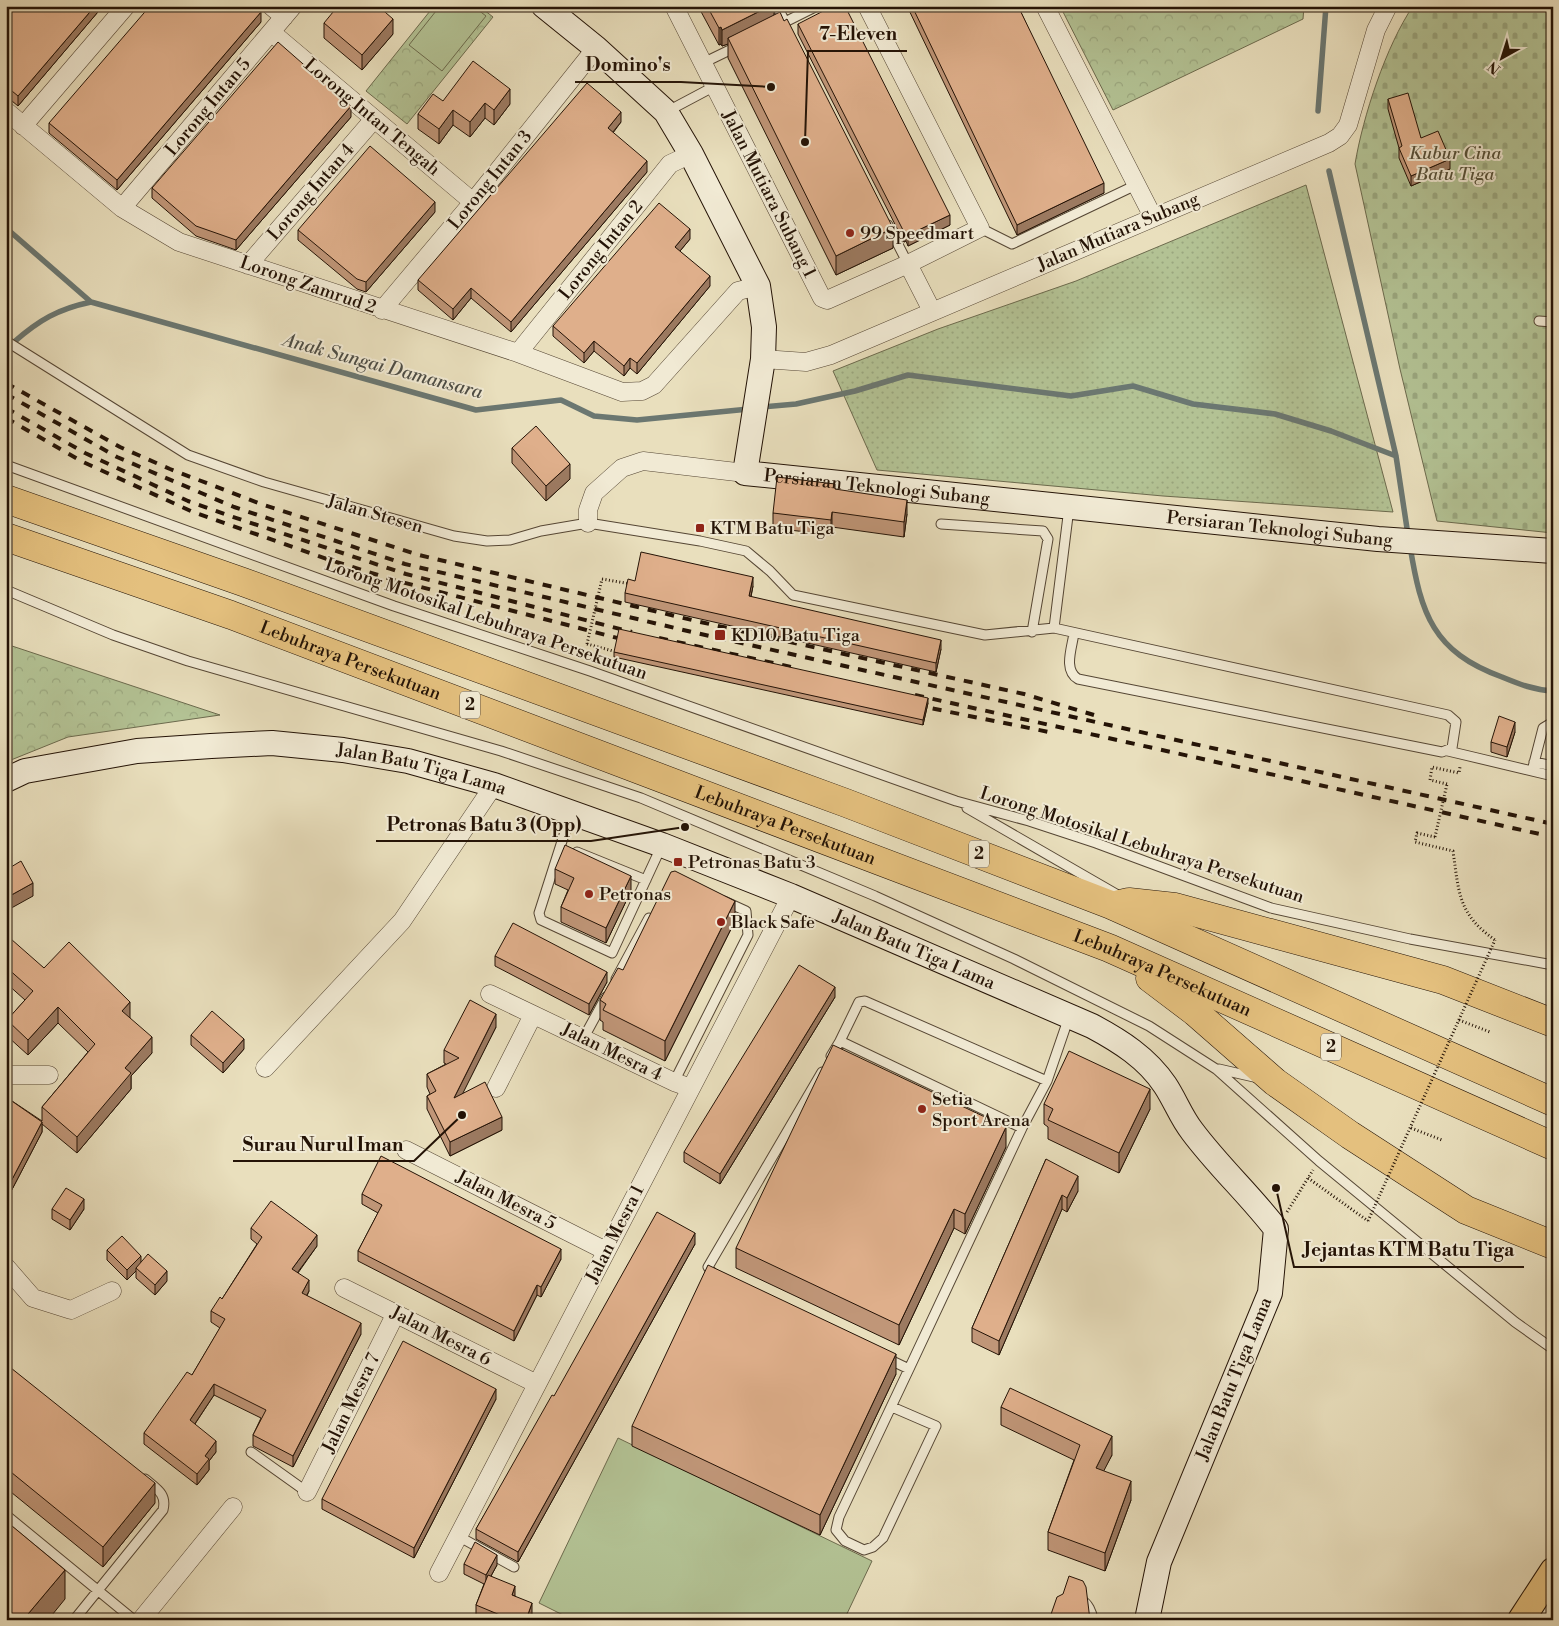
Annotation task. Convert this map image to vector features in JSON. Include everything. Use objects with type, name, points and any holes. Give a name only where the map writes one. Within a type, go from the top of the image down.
[{"type":"highway","name":"Lebuhraya Persekutuan","points":[[6,499],[243,582],[1120,904],[1553,1102]]},
{"type":"highway","name":"Lebuhraya Persekutuan","points":[[6,537],[231,615],[1110,948],[1553,1146]]},
{"type":"highway","points":[[1120,904],[1175,907],[1443,980],[1553,1023]]},
{"type":"highway","points":[[1110,948],[1195,1012],[1275,1082],[1350,1135],[1466,1210],[1553,1261]]},
{"type":"highway","points":[[1466,1210],[1553,1245]]},
{"type":"main road","points":[[1521,1620],[1553,1570]]},
{"type":"street","points":[[23,126],[126,6]]},
{"type":"street","name":"Persiaran Teknologi Subang","points":[[544,6],[596,48],[666,112],[691,154],[758,286],[764,327],[763,359],[745,473],[1378,539],[1553,551]]},
{"type":"street","name":"Jalan Mutiara Subang 1","points":[[674,6],[822,298],[827,300],[908,264]]},
{"type":"street","points":[[867,6],[980,228],[908,264],[932,311]]},
{"type":"street","points":[[1045,6],[1153,218]]},
{"type":"street","name":"Jalan Mutiara Subang","points":[[763,359],[806,362],[831,355],[1340,136],[1348,125],[1376,30],[1388,6]]},
{"type":"street","name":"Lorong Intan 5","points":[[122,208],[271,32],[283,10]]},
{"type":"street","name":"Lorong Intan Tengah","points":[[271,32],[473,202]]},
{"type":"street","name":"Lorong Intan 3","points":[[382,310],[473,202],[596,48]]},
{"type":"street","name":"Lorong Zamrud 2","points":[[6,111],[122,208],[179,242],[518,353],[622,392],[642,390],[654,385],[738,291],[758,286]]},
{"type":"street","name":"Lorong Intan 4","points":[[248,265],[374,119]]},
{"type":"street","name":"Lorong Intan 2","points":[[518,353],[670,164],[691,154]]},
{"type":"street","points":[[588,523],[588,510],[594,493],[622,468],[643,462],[745,473]]},
{"type":"street","name":"Jalan Batu Tiga Lama","points":[[6,780],[25,771],[137,751],[272,743],[343,750],[408,761],[494,785],[572,811],[662,845],[790,896],[1092,1026],[1124,1043],[1146,1062],[1165,1084],[1190,1130],[1218,1164],[1256,1203],[1276,1230],[1270,1293],[1159,1562],[1148,1620]]},
{"type":"street","points":[[265,1068],[402,921],[494,785]]},
{"type":"street","name":"Jalan Mesra 1","points":[[439,1572],[606,1251],[683,1085],[790,896]]},
{"type":"street","name":"Jalan Mesra 4","points":[[490,994],[683,1085]]},
{"type":"street","points":[[496,1088],[533,1015]]},
{"type":"street","points":[[6,1075],[49,1074]]},
{"type":"street","name":"Jalan Mesra 5","points":[[406,1150],[606,1251]]},
{"type":"street","points":[[6,1267],[33,1298],[71,1310],[112,1291]]},
{"type":"street","name":"Jalan Mesra 6","points":[[344,1288],[537,1384]]},
{"type":"street","name":"Jalan Mesra 7","points":[[307,1492],[396,1313]]},
{"type":"street","points":[[141,1620],[233,1507]]},
{"type":"lane","points":[[777,6],[787,27]]},
{"type":"lane","points":[[768,30],[787,27],[817,6]]},
{"type":"lane","points":[[703,63],[744,43]]},
{"type":"lane","points":[[666,112],[715,86]]},
{"type":"lane","points":[[980,228],[1012,244],[1136,185]]},
{"type":"lane","points":[[881,212],[908,264]]},
{"type":"lane","points":[[1539,321],[1553,322]]},
{"type":"lane","name":"Jalan Stesen","points":[[6,341],[188,455],[264,482],[454,536],[487,541],[510,540],[540,531],[588,523],[700,541],[746,551],[770,571],[793,595],[985,635],[1032,632],[1054,628]]},
{"type":"lane","name":"Lorong Motosikal Lebuhraya Persekutuan","points":[[6,465],[384,602],[590,671],[956,801],[1029,821],[1096,844],[1271,908],[1410,939],[1553,965]]},
{"type":"lane","points":[[1069,507],[1054,628],[1448,715],[1456,722],[1452,748],[1448,751]]},
{"type":"lane","points":[[940,524],[1043,531],[1048,539],[1032,632]]},
{"type":"lane","points":[[6,590],[113,635],[188,661],[501,751],[641,798],[866,892],[1014,959],[1149,1026],[1216,1069],[1319,1161],[1515,1322],[1553,1349]]},
{"type":"lane","points":[[1074,633],[1069,669],[1072,676],[1078,679],[1442,752],[1448,751],[1533,767],[1553,766]]},
{"type":"lane","points":[[1533,767],[1543,728],[1553,722]]},
{"type":"lane","points":[[1533,767],[1553,776]]},
{"type":"lane","name":"Lorong Motosikal Lebuhraya Persekutuan","points":[[956,801],[1120,904]]},
{"type":"lane","points":[[572,811],[539,913],[541,920],[612,953],[662,845]]},
{"type":"lane","points":[[561,845],[646,880]]},
{"type":"lane","points":[[683,1085],[748,935],[746,911],[714,896]]},
{"type":"lane","points":[[583,1038],[652,913]]},
{"type":"lane","points":[[718,1280],[708,1268],[840,1041],[854,1008],[859,1002],[865,1001],[1047,1081]]},
{"type":"lane","points":[[892,1407],[936,1426],[883,1538],[873,1547],[864,1550],[845,1542],[836,1530],[839,1517],[1022,1128],[1047,1081],[1070,1017]]},
{"type":"lane","points":[[840,1041],[1022,1128]]},
{"type":"lane","points":[[1216,1069],[1275,1082]]},
{"type":"lane","points":[[874,1353],[909,1370]]},
{"type":"lane","points":[[251,1452],[307,1492]]},
{"type":"lane","points":[[74,1620],[162,1510],[165,1502],[162,1493],[139,1474]]},
{"type":"lane","points":[[6,1515],[134,1620]]},
{"type":"lane","points":[[458,1536],[514,1567]]},
{"type":"lane","points":[[1076,1598],[1085,1602],[1092,1613],[1093,1620]]},
{"type":"path","points":[[613,651],[587,644],[602,579],[634,585]]},
{"type":"path","points":[[1308,1178],[1368,1221],[1495,940],[1472,922],[1459,897],[1453,851],[1415,842],[1417,833],[1435,837],[1447,784],[1430,780],[1432,767],[1459,773],[1460,767]]},
{"type":"path","points":[[1459,1020],[1490,1032]]},
{"type":"path","points":[[1411,1128],[1442,1140]]},
{"type":"path","points":[[1276,1230],[1319,1161]]},
{"type":"green space","points":[[434,6],[479,6],[493,17],[407,124],[366,91]]},
{"type":"green space","points":[[440,6],[473,6],[486,16],[442,71],[409,45]]},
{"type":"green space","points":[[1060,6],[1304,6],[1303,19],[1113,110]]},
{"type":"green space","name":"Kubur Cina Batu Tiga","points":[[1413,6],[1553,6],[1553,533],[1437,521],[1400,369],[1355,164],[1377,82],[1403,22]]},
{"type":"green space","points":[[1306,185],[1393,512],[1163,496],[877,470],[833,371],[938,329],[1076,281]]},
{"type":"green space","points":[[6,644],[220,715],[68,737],[6,762]]},
{"type":"green space","points":[[618,1438],[872,1561],[844,1620],[573,1620],[539,1603]]},
{"type":"building","points":[[6,6],[95,6],[18,96],[6,86]]},
{"type":"building","points":[[150,6],[255,6],[261,12],[117,180],[49,123]]},
{"type":"building","points":[[338,6],[378,6],[393,19],[362,55],[324,23]]},
{"type":"building","points":[[707,6],[770,6],[722,30]]},
{"type":"building","points":[[833,6],[845,6],[950,215],[908,235],[906,231],[904,232],[798,24]]},
{"type":"building","points":[[912,6],[1018,6],[1104,183],[1017,225]]},
{"type":"building","points":[[780,12],[784,21],[787,19],[893,228],[836,256],[728,38]]},
{"type":"building","points":[[278,42],[351,106],[236,240],[196,226],[152,188]]},
{"type":"building","points":[[473,61],[510,89],[494,110],[485,103],[470,122],[453,110],[439,129],[418,114],[433,94],[443,101]]},
{"type":"building","points":[[587,83],[621,112],[608,128],[647,161],[511,322],[471,288],[453,309],[418,280]]},
{"type":"building","points":[[1408,93],[1421,138],[1438,131],[1450,159],[1411,176],[1399,148],[1402,146],[1388,99]]},
{"type":"building","points":[[370,146],[435,202],[366,282],[357,279],[298,230]]},
{"type":"building","points":[[659,203],[690,229],[675,247],[710,276],[637,363],[630,358],[624,366],[594,341],[584,353],[553,326]]},
{"type":"building","points":[[536,426],[570,464],[546,486],[512,448]]},
{"type":"building","points":[[777,477],[835,484],[835,489],[907,500],[904,522],[832,512],[831,520],[773,513]]},
{"type":"building","points":[[641,552],[753,577],[749,596],[941,640],[936,663],[625,593],[628,579],[635,581]]},
{"type":"building","points":[[619,629],[928,698],[923,720],[614,652]]},
{"type":"building","points":[[1499,716],[1515,722],[1507,747],[1491,742]]},
{"type":"building","points":[[565,845],[631,876],[606,928],[561,907],[574,878],[555,869]]},
{"type":"building","points":[[21,861],[33,883],[6,898],[6,870]]},
{"type":"building","points":[[675,871],[735,901],[665,1041],[603,1010],[606,1004],[600,1000],[618,968],[623,970],[671,872]]},
{"type":"building","points":[[513,923],[607,972],[589,1004],[495,956]]},
{"type":"building","points":[[11,939],[44,968],[69,942],[130,1002],[122,1011],[152,1037],[125,1068],[131,1073],[77,1137],[42,1107],[95,1044],[58,1007],[28,1040],[7,1020],[33,991],[6,967],[6,944]]},
{"type":"building","points":[[799,965],[835,987],[720,1174],[684,1152]]},
{"type":"building","points":[[470,1000],[496,1014],[454,1098],[485,1082],[502,1117],[450,1142],[427,1096],[436,1091],[427,1074],[459,1058],[444,1050]]},
{"type":"building","points":[[212,1011],[244,1039],[223,1063],[191,1035]]},
{"type":"building","points":[[833,1045],[1006,1127],[965,1214],[954,1209],[899,1325],[736,1248]]},
{"type":"building","points":[[1069,1051],[1150,1089],[1119,1153],[1048,1120],[1053,1109],[1044,1104]]},
{"type":"building","points":[[6,1097],[42,1122],[6,1191]]},
{"type":"building","points":[[381,1156],[561,1249],[541,1287],[537,1285],[514,1331],[358,1251],[382,1205],[362,1194]]},
{"type":"building","points":[[1046,1159],[1078,1176],[1067,1198],[1062,1195],[999,1341],[972,1328]]},
{"type":"building","points":[[66,1188],[84,1199],[70,1220],[52,1209]]},
{"type":"building","points":[[271,1201],[317,1235],[292,1269],[309,1280],[302,1293],[361,1323],[293,1456],[253,1435],[266,1410],[214,1384],[190,1420],[216,1441],[205,1456],[209,1459],[197,1474],[144,1433],[187,1372],[192,1375],[225,1319],[211,1311],[220,1297],[222,1299],[262,1237],[251,1228]]},
{"type":"building","points":[[657,1212],[695,1233],[518,1552],[476,1529],[552,1395],[554,1396]]},
{"type":"building","points":[[122,1236],[141,1256],[127,1270],[107,1250]]},
{"type":"building","points":[[148,1254],[167,1271],[155,1285],[136,1268]]},
{"type":"building","points":[[708,1265],[896,1354],[820,1515],[632,1426]]},
{"type":"building","points":[[403,1341],[496,1389],[414,1548],[322,1499]]},
{"type":"building","points":[[6,1364],[155,1483],[103,1547],[6,1468]]},
{"type":"building","points":[[1010,1388],[1112,1436],[1096,1468],[1131,1481],[1105,1553],[1048,1532],[1080,1445],[1001,1407]]},
{"type":"building","points":[[6,1521],[65,1570],[23,1620],[6,1620]]},
{"type":"building","points":[[475,1542],[497,1555],[486,1575],[464,1564]]},
{"type":"building","points":[[488,1575],[515,1586],[512,1595],[532,1603],[526,1620],[512,1620],[476,1605]]},
{"type":"building","points":[[1069,1576],[1083,1581],[1086,1587],[1090,1620],[1049,1620],[1057,1597],[1063,1594]]},
{"type":"waterway","points":[[1318,111],[1326,6]]},
{"type":"waterway","points":[[1329,171],[1396,456],[1408,535]]},
{"type":"waterway","name":"Anak Sungai Damansara","points":[[6,228],[91,302],[476,410],[561,400],[594,416],[637,420],[749,409]]},
{"type":"waterway","points":[[14,342],[32,327],[50,316],[91,302]]},
{"type":"waterway","name":"Anak Sungai Damansara","points":[[761,407],[796,404],[855,391],[908,375],[1071,396],[1133,386],[1193,404],[1275,414],[1331,431],[1396,456]]},
{"type":"waterway","points":[[1410,546],[1419,592],[1434,628],[1445,642],[1460,656],[1479,667],[1508,680],[1553,691]]},
{"type":"railway","points":[[6,383],[120,447],[170,469],[261,504],[419,555],[696,621],[1024,694],[1094,715]]},
{"type":"railway","points":[[6,394],[117,457],[234,507],[405,564],[692,632],[1553,824]]},
{"type":"railway","points":[[6,408],[85,453],[188,501],[406,574],[632,632]]},
{"type":"railway","points":[[6,418],[83,462],[193,512],[327,559],[394,580],[629,641]]},
{"type":"railway","points":[[659,638],[796,668]]},
{"type":"railway","points":[[915,695],[1553,837]]},
{"type":"railway","points":[[915,705],[1049,732]]},
{"type":"place","name":"Domino's","points":[[771,87]]},
{"type":"place","name":"7-Eleven","points":[[805,142]]},
{"type":"place","name":"99 Speedmart","points":[[850,233]]},
{"type":"place","name":"KTM Batu Tiga","points":[[700,528]]},
{"type":"place","name":"KD10 Batu Tiga","points":[[720,635]]},
{"type":"place","name":"Petronas Batu 3 (Opp)","points":[[685,827]]},
{"type":"place","name":"Petronas Batu 3","points":[[678,862]]},
{"type":"place","name":"Petronas","points":[[589,894]]},
{"type":"place","name":"Black Safe","points":[[721,922]]},
{"type":"place","name":"Setia Sport Arena","points":[[922,1109]]},
{"type":"place","name":"Surau Nurul Iman","points":[[462,1115]]},
{"type":"place","name":"Jejantas KTM Batu Tiga","points":[[1276,1188]]}]
